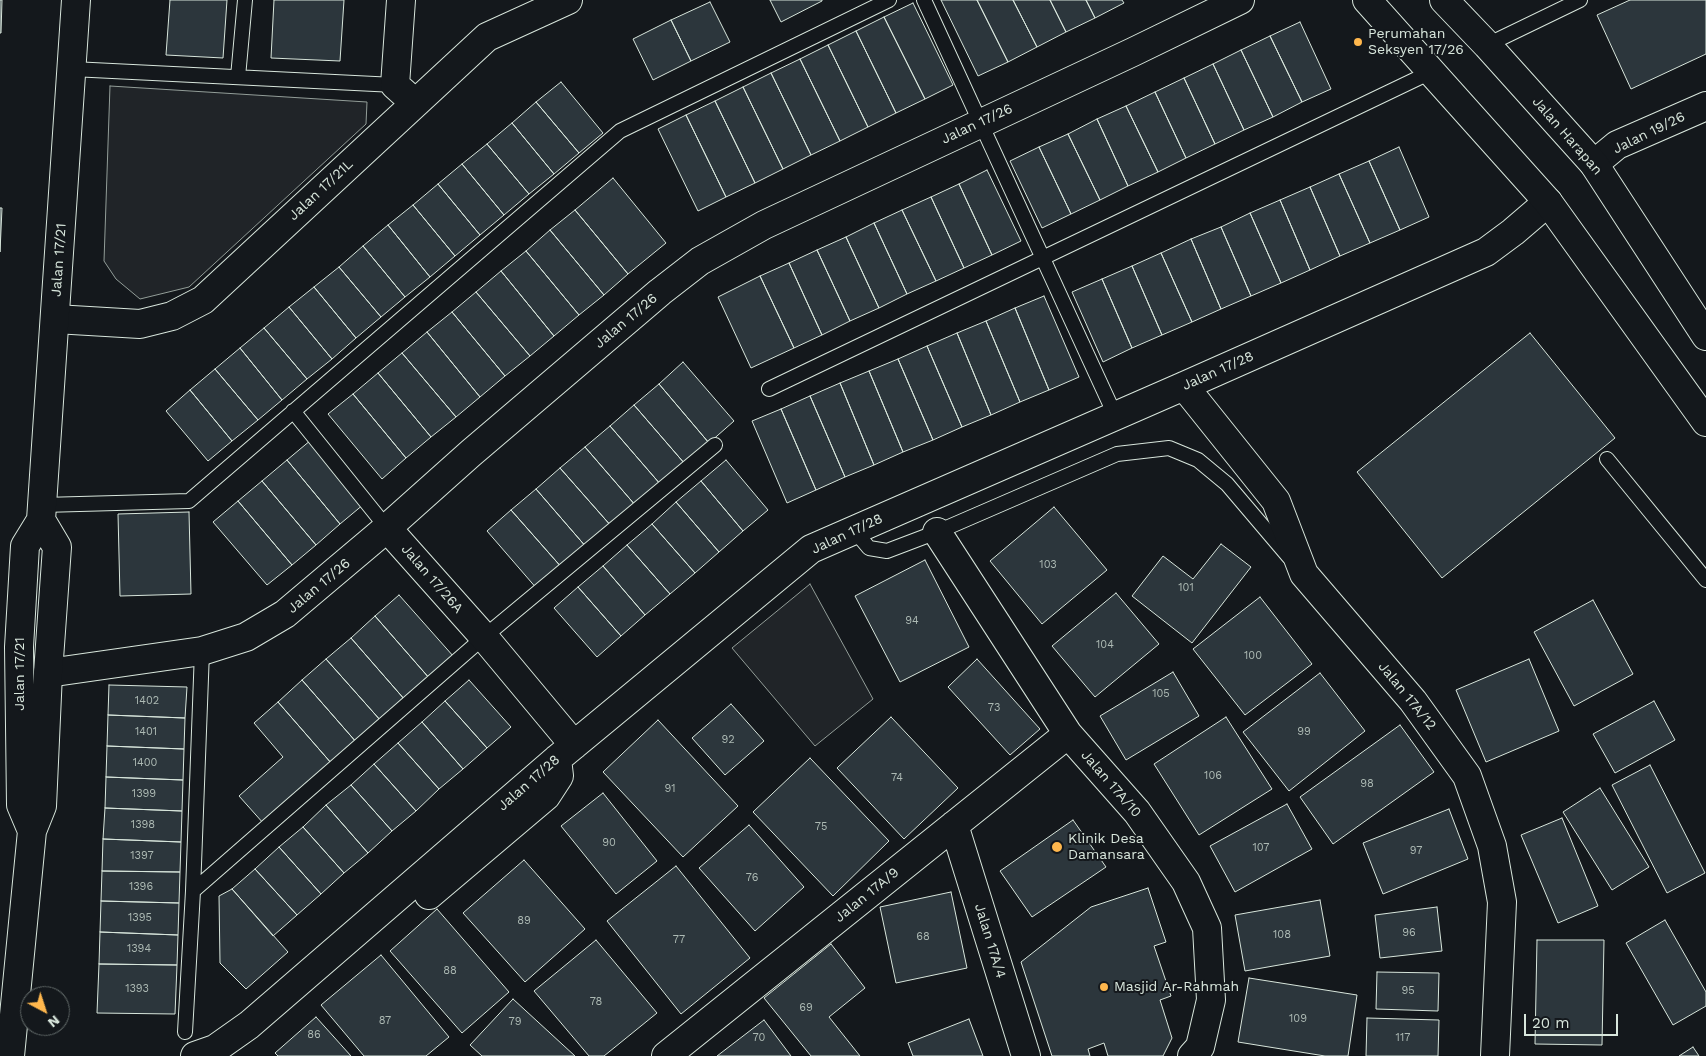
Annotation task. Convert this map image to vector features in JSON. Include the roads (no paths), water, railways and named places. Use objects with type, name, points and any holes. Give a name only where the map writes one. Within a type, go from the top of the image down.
[{"type":"street","name":"Jalan 17/21","points":[[32,831],[21,805],[20,744],[10,675],[10,648],[25,546],[42,512],[76,0]]},
{"type":"street","points":[[401,0],[395,85],[415,103]]},
{"type":"street","name":"Jalan 17/21L","points":[[55,319],[140,324],[172,316],[203,300],[487,37],[568,0]]},
{"type":"street","name":"Jalan 17/26","points":[[49,660],[202,651],[246,637],[285,614],[660,292],[700,261],[764,225],[1240,0]]},
{"type":"street","points":[[1367,0],[1548,202],[1706,422]]},
{"type":"street","name":"Jalan Harapan","points":[[1444,0],[1594,164],[1706,336]]},
{"type":"street","name":"Jalan 19/26","points":[[1594,164],[1618,146],[1706,106]]},
{"type":"street","name":"Jalan 17/28","points":[[190,1044],[215,1049],[249,1026],[566,752],[810,549],[1486,252],[1514,232],[1548,202]]},
{"type":"street","name":"Jalan 17A/12","points":[[1184,386],[1276,501],[1304,574],[1414,701],[1467,776],[1492,846],[1502,902],[1495,1056]]},
{"type":"street","name":"Jalan 17/21","points":[[7,1042],[32,831],[42,806],[57,547],[42,512]]},
{"type":"street","name":"Jalan 17/26A","points":[[387,528],[484,637],[566,752]]},
{"type":"street","name":"Jalan 17A/10","points":[[938,532],[1068,734],[1137,812],[1186,882],[1207,928],[1211,1000],[1200,1047],[1192,1056]]},
{"type":"street","points":[[10,648],[49,660]]},
{"type":"street","points":[[10,675],[49,660]]},
{"type":"street","points":[[0,716],[20,744]]},
{"type":"street","name":"Jalan 17A/9","points":[[666,1056],[1068,734]]},
{"type":"street","points":[[238,1056],[546,796],[558,776],[566,752]]},
{"type":"street","name":"Jalan 17A/4","points":[[954,825],[1026,1056]]},
{"type":"lane","points":[[238,77],[244,0]]},
{"type":"lane","points":[[42,512],[189,501],[620,132],[889,0]]},
{"type":"lane","points":[[924,0],[1115,415]]},
{"type":"lane","points":[[1487,45],[1580,0]]},
{"type":"lane","points":[[72,69],[395,85]]},
{"type":"lane","points":[[770,389],[1431,72]]},
{"type":"lane","name":"Jalan 17/26A","points":[[293,411],[387,528]]},
{"type":"lane","points":[[193,891],[484,637],[715,445]]},
{"type":"lane","points":[[854,530],[870,548],[887,551],[938,532],[1117,454],[1169,448],[1198,460],[1227,484],[1304,574]]},
{"type":"lane","points":[[1607,459],[1706,580]]},
{"type":"lane","points":[[190,1044],[193,891],[202,651]]},
{"type":"place","name":"Perumahan Seksyen 17/26","points":[[1358,42]]},
{"type":"place","name":"Klinik Desa Damansara","points":[[1057,847]]},
{"type":"place","name":"Masjid Ar-Rahmah","points":[[1104,987]]}]
